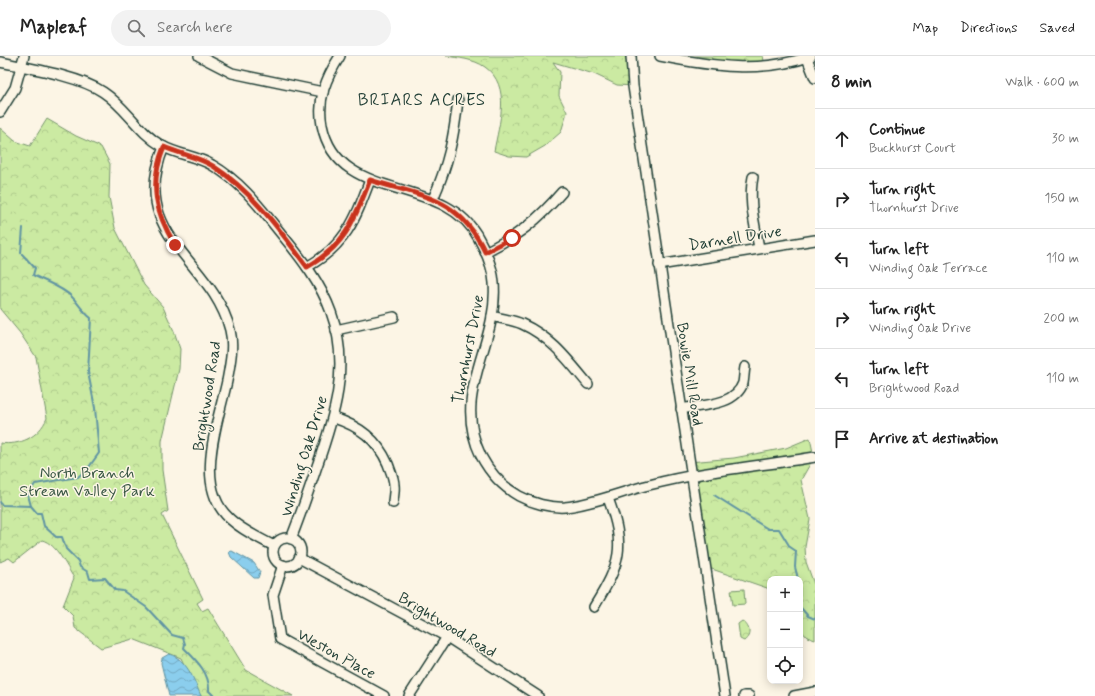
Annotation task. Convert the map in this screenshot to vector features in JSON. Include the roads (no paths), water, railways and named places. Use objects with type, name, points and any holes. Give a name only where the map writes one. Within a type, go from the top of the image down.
[{"type":"street","points":[[0,112],[15,88],[24,56]]},
{"type":"street","points":[[199,56],[232,73],[323,92]]},
{"type":"street","name":"Thornhurst Drive","points":[[340,56],[327,78],[323,92],[321,118],[329,144],[345,165],[370,180],[433,199],[450,208],[466,222],[477,235],[485,252],[494,282],[492,316],[472,388],[470,422],[475,443],[485,463],[492,474],[510,490],[538,504],[562,507],[584,504],[608,498],[648,485],[815,457]]},
{"type":"street","name":"Bowie Mill Road","points":[[631,56],[633,86],[659,265],[725,696]]},
{"type":"street","points":[[660,56],[728,67],[769,66],[809,57],[815,78]]},
{"type":"street","name":"Winding Oak Drive","points":[[0,62],[69,78],[102,91],[143,132],[164,147],[212,165],[240,186],[254,200],[307,267],[321,289],[332,313],[336,330],[340,360],[340,379],[334,418],[292,539]]},
{"type":"street","points":[[433,199],[445,173],[451,150],[458,100]]},
{"type":"street","name":"Brightwood Road","points":[[164,147],[155,176],[158,208],[163,222],[175,245],[223,306],[231,334],[231,351],[227,378],[210,463],[210,481],[214,496],[230,520],[274,546]]},
{"type":"street","points":[[753,177],[751,187],[752,207],[759,248]]},
{"type":"street","points":[[307,267],[324,258],[345,235],[359,209],[370,180]]},
{"type":"street","points":[[485,252],[529,227],[562,192]]},
{"type":"street","name":"Darnell Drive","points":[[659,265],[815,240]]},
{"type":"street","points":[[492,316],[521,324],[545,337],[559,349],[588,384]]},
{"type":"street","points":[[336,330],[394,317]]},
{"type":"street","points":[[681,409],[724,402],[736,394],[743,383],[745,367]]},
{"type":"street","points":[[334,418],[358,427],[374,440],[385,457],[390,470],[394,484],[393,503]]},
{"type":"street","points":[[594,607],[610,581],[620,553],[619,535],[608,498]]},
{"type":"street","points":[[281,539],[292,539],[299,546],[299,558],[294,564],[282,565],[274,558],[274,546],[281,539]]},
{"type":"street","name":"Brightwood Road","points":[[299,558],[447,637],[538,696]]},
{"type":"street","name":"Weston Place","points":[[282,565],[273,595],[280,639],[384,696]]},
{"type":"street","points":[[409,696],[447,637]]},
{"type":"street","points":[[794,696],[815,692]]},
{"type":"street","points":[[744,696],[749,696]]},
{"type":"water","points":[[232,551],[254,563],[260,572],[258,578],[254,578],[231,557],[229,552]]},
{"type":"water","points":[[169,654],[181,660],[185,665],[193,677],[201,696],[169,696],[161,663],[162,658]]},
{"type":"waterway","points":[[23,228],[21,253],[35,268],[33,275],[59,287],[68,293],[91,318],[88,372],[95,408],[99,453],[89,467],[78,477],[35,484],[28,495],[31,506],[37,513],[41,513],[44,526],[56,537],[62,537],[66,549],[78,561],[80,567],[88,572],[90,579],[105,578],[115,590],[123,591],[146,607],[172,635],[183,638],[185,644],[184,648],[205,673],[209,684],[209,691],[214,696]]},
{"type":"waterway","points":[[714,495],[768,529],[779,529],[790,547],[796,551],[795,567],[797,576]]},
{"type":"waterway","points":[[0,502],[2,505],[31,506]]},
{"type":"waterway","points":[[803,610],[808,616],[815,619]]},
{"type":"district","name":"BRIARS ACRES","points":[[422,99]]},
{"type":"park label","name":"North Branch Stream Valley Park","points":[[87,481]]}]
